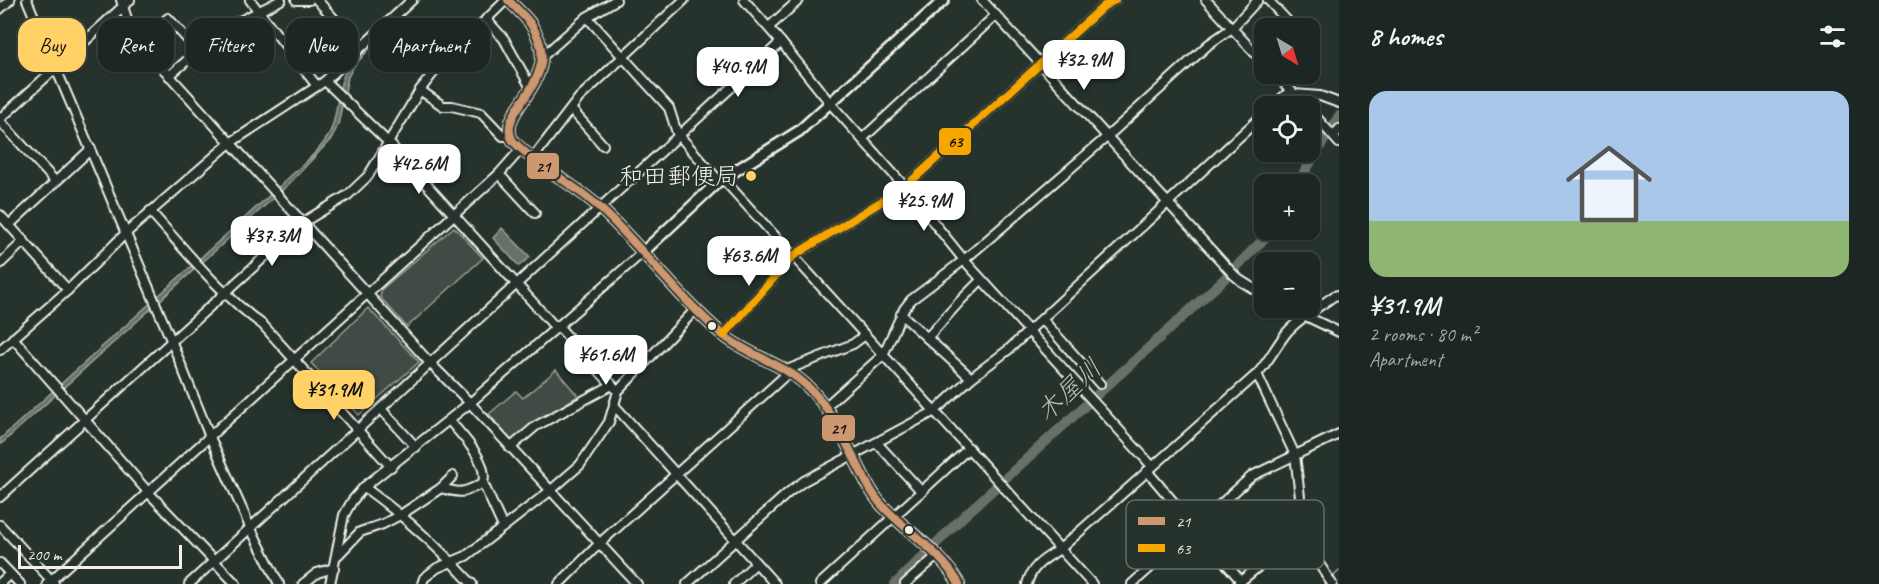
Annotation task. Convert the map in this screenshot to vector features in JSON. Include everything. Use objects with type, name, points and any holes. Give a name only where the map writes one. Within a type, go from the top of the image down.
[{"type":"main road","points":[[507,0],[529,21],[543,56],[542,66],[515,113],[510,126],[510,136],[521,149],[600,208],[696,309],[724,335],[745,351],[786,372],[807,386],[825,407],[879,502],[951,569],[959,584]]},
{"type":"main road","points":[[642,253],[721,180],[798,131],[944,0]]},
{"type":"street","points":[[0,9],[10,0]]},
{"type":"street","points":[[27,0],[35,18]]},
{"type":"street","points":[[86,38],[122,3],[130,0]]},
{"type":"street","points":[[250,0],[317,86]]},
{"type":"street","points":[[245,18],[281,0]]},
{"type":"street","points":[[296,0],[308,0]]},
{"type":"street","points":[[317,0],[360,48]]},
{"type":"street","points":[[0,350],[68,290],[126,233],[230,143],[325,81],[412,0]]},
{"type":"street","points":[[487,18],[507,0]]},
{"type":"street","points":[[543,56],[587,17],[616,0]]},
{"type":"street","points":[[533,158],[598,79],[684,0]]},
{"type":"street","points":[[744,0],[769,27],[830,104],[905,187],[963,260],[1088,396],[1174,500]]},
{"type":"street","points":[[769,27],[799,0]]},
{"type":"street","points":[[982,0],[1241,282],[1254,289]]},
{"type":"street","points":[[724,335],[793,256],[905,187],[1104,6],[1115,0]]},
{"type":"street","points":[[1206,0],[1254,52]]},
{"type":"street","points":[[825,407],[883,356],[901,314],[911,300],[963,260],[1108,136],[1209,44],[1232,28],[1258,0]]},
{"type":"street","points":[[1268,0],[1285,18]]},
{"type":"street","points":[[122,3],[127,18]]},
{"type":"street","points":[[862,139],[996,15]]},
{"type":"street","points":[[587,17],[669,108],[679,136],[793,256],[1092,584]]},
{"type":"street","points":[[490,23],[504,39],[531,88]]},
{"type":"street","points":[[174,25],[186,38]]},
{"type":"street","points":[[189,584],[781,42]]},
{"type":"street","points":[[170,76],[186,62]]},
{"type":"street","points":[[51,72],[0,120],[55,181]]},
{"type":"street","points":[[58,72],[210,437],[250,527],[279,584]]},
{"type":"street","points":[[166,72],[430,363],[638,584]]},
{"type":"street","points":[[0,497],[302,223],[360,185],[389,143],[420,90],[434,72]]},
{"type":"street","points":[[325,81],[389,143],[615,388],[614,405],[609,422],[580,465],[465,556],[437,568],[424,578],[422,584]]},
{"type":"street","points":[[1284,84],[1296,96]]},
{"type":"street","points":[[420,90],[443,106],[481,113],[503,136],[510,136]]},
{"type":"street","points":[[1287,96],[1292,92],[1320,96],[1338,102]]},
{"type":"street","points":[[571,109],[603,145]]},
{"type":"street","points":[[1320,122],[1337,140]]},
{"type":"street","points":[[687,584],[804,480],[854,456],[934,411],[1029,332],[1254,123]]},
{"type":"street","points":[[1337,140],[1339,129]]},
{"type":"street","points":[[9,225],[91,149]]},
{"type":"street","points":[[0,525],[51,583],[499,174],[521,149]]},
{"type":"street","points":[[499,174],[535,213]]},
{"type":"street","points":[[150,212],[225,293],[263,325],[391,467]]},
{"type":"street","points":[[0,215],[68,290]]},
{"type":"street","points":[[0,264],[24,242]]},
{"type":"street","points":[[330,584],[344,515],[364,487],[470,403],[642,253]]},
{"type":"street","points":[[927,338],[981,280]]},
{"type":"street","points":[[1320,306],[1339,295]]},
{"type":"street","points":[[510,448],[536,426],[615,388],[696,309]]},
{"type":"street","points":[[901,314],[971,378]]},
{"type":"street","points":[[1027,584],[1030,572],[1035,567],[1060,549],[1257,374],[1288,331],[1304,318]]},
{"type":"street","points":[[1310,318],[1339,332]]},
{"type":"street","points":[[1042,319],[1100,384]]},
{"type":"street","points":[[559,584],[600,543],[786,372],[853,344],[865,335]]},
{"type":"street","points":[[13,338],[149,493],[236,584]]},
{"type":"street","points":[[1257,374],[1295,456],[1300,500]]},
{"type":"street","points":[[614,405],[775,584]]},
{"type":"street","points":[[381,409],[416,447]]},
{"type":"street","points":[[449,420],[474,449],[485,475],[483,483],[503,527]]},
{"type":"street","points":[[1227,499],[1252,476],[1339,434]]},
{"type":"street","points":[[877,443],[922,492]]},
{"type":"street","points":[[820,584],[969,448]]},
{"type":"street","points":[[336,556],[360,532],[402,514],[441,488],[453,476]]},
{"type":"street","points":[[441,488],[457,493],[483,483]]},
{"type":"street","points":[[364,487],[402,514],[452,561],[472,584]]},
{"type":"street","points":[[905,584],[936,554]]},
{"type":"street","points":[[0,563],[20,584]]},
{"type":"street","points":[[734,584],[756,563]]},
{"type":"street","points":[[303,584],[317,573],[334,568]]},
{"type":"street","points":[[1132,584],[1149,569]]},
{"type":"street","points":[[1229,569],[1240,583],[1256,569]]},
{"type":"street","points":[[1323,569],[1333,584],[1339,579]]},
{"type":"street","points":[[0,583],[10,574]]},
{"type":"shaded area","points":[[370,44],[370,48],[358,62],[358,56]]},
{"type":"shaded area","points":[[346,72],[351,72],[338,125],[332,138],[290,183],[0,445],[0,439],[313,155],[332,128],[342,80]]},
{"type":"shaded area","points":[[454,227],[483,258],[407,327],[380,297],[382,289]]},
{"type":"shaded area","points":[[502,228],[530,257],[519,266],[493,238]]},
{"type":"shaded area","points":[[368,308],[419,362],[359,415],[311,363]]},
{"type":"shaded area","points":[[556,370],[578,396],[530,425],[512,442],[489,414],[516,391],[523,398]]},
{"type":"waterway","points":[[399,18],[420,0]]},
{"type":"waterway","name":"木屋川","points":[[1303,174],[1339,116]]},
{"type":"waterway","points":[[311,160],[318,153]]},
{"type":"waterway","name":"木屋川","points":[[895,584],[964,516],[1222,281],[1263,240]]},
{"type":"waterway","points":[[1331,579],[1339,571]]},
{"type":"transit line","name":"21","points":[[508,0],[530,23],[540,43],[541,61],[537,77],[513,117],[510,129],[513,141],[533,159],[600,208],[691,305],[723,335],[744,349],[789,372],[808,387],[834,420],[876,498],[933,551],[959,584]]},
{"type":"transit line","name":"63","points":[[724,335],[793,256],[905,187],[1104,6],[1115,0]]},
{"type":"place","name":"和田郵便局","points":[[751,176]]}]
